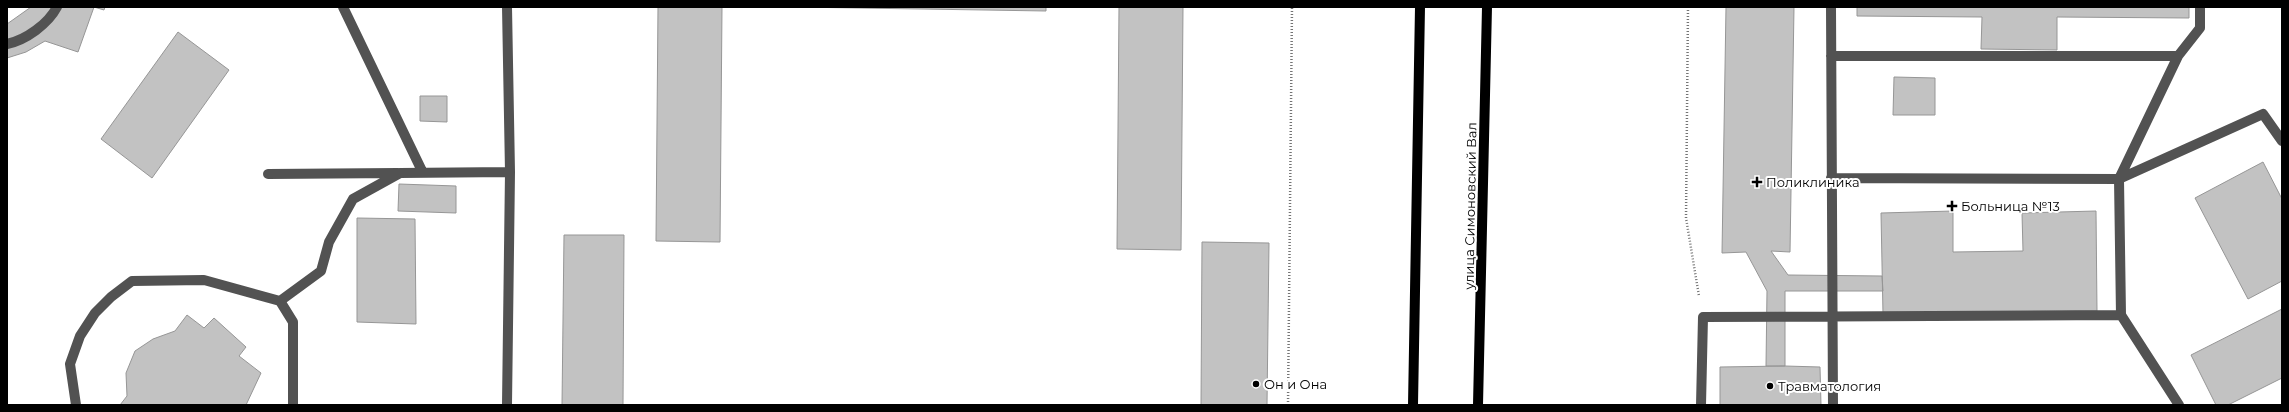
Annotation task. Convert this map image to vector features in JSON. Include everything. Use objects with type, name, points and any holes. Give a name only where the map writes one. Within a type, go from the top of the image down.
[{"type":"main road","points":[[1413,405],[1420,7]]},
{"type":"main road","name":"улица Симоновский Вал","points":[[1478,405],[1487,7]]},
{"type":"lane","points":[[7,44],[34,32],[53,14],[57,7]]},
{"type":"lane","points":[[344,7],[423,173]]},
{"type":"lane","points":[[507,7],[510,172],[507,405]]},
{"type":"lane","points":[[1831,7],[1833,405]]},
{"type":"lane","points":[[2179,405],[2121,315],[2119,179],[2178,56],[2200,28],[2200,7]]},
{"type":"lane","points":[[1832,56],[2178,56]]},
{"type":"lane","points":[[1831,178],[2119,179],[2263,114],[2282,141]]},
{"type":"lane","points":[[268,174],[510,172]]},
{"type":"lane","points":[[280,301],[321,271],[329,242],[353,199],[400,173]]},
{"type":"lane","points":[[76,405],[70,364],[80,336],[111,297],[132,281],[204,280],[280,301],[293,322],[293,405]]},
{"type":"lane","points":[[1701,405],[1703,317],[2121,315]]},
{"type":"path","points":[[1288,405],[1292,7]]},
{"type":"path","points":[[1688,7],[1686,218],[1703,317]]},
{"type":"building","points":[[31,7],[94,7],[78,52],[45,41],[26,52],[7,58],[7,24]]},
{"type":"building","points":[[94,7],[105,7],[104,10]]},
{"type":"building","points":[[658,7],[722,7],[720,242],[656,241]]},
{"type":"building","points":[[796,7],[1046,7],[1046,11]]},
{"type":"building","points":[[1119,7],[1183,7],[1181,250],[1117,249]]},
{"type":"building","name":"Поликлиника","points":[[1726,7],[1794,7],[1790,252],[1771,251],[1788,275],[1882,276],[1883,291],[1785,291],[1785,366],[1766,366],[1767,291],[1746,252],[1722,253]]},
{"type":"building","points":[[1857,7],[2189,7],[2189,18],[2057,17],[2057,50],[1981,49],[1982,17],[1857,16]]},
{"type":"building","points":[[178,32],[229,70],[152,178],[101,139]]},
{"type":"building","points":[[1894,77],[1935,78],[1935,115],[1893,115]]},
{"type":"building","points":[[420,96],[447,96],[447,122],[420,121]]},
{"type":"building","points":[[2263,162],[2282,199],[2282,281],[2248,299],[2195,198]]},
{"type":"building","points":[[399,184],[456,186],[456,213],[398,211]]},
{"type":"building","points":[[1953,211],[1953,252],[2023,251],[2022,213],[2096,211],[2097,311],[1883,314],[1881,213]]},
{"type":"building","points":[[357,218],[415,219],[416,324],[357,322]]},
{"type":"building","points":[[564,235],[624,235],[623,405],[562,405]]},
{"type":"building","points":[[1202,242],[1269,243],[1267,405],[1201,405]]},
{"type":"building","points":[[2282,309],[2282,378],[2228,405],[2216,405],[2191,355]]},
{"type":"building","points":[[187,315],[204,328],[214,318],[246,347],[239,356],[261,373],[246,405],[120,405],[127,396],[126,373],[135,351],[153,339],[175,331]]},
{"type":"building","name":"Травматология","points":[[1720,367],[1820,367],[1821,405],[1720,405]]},
{"type":"place","name":"Поликлиника","points":[[1757,182]]},
{"type":"place","name":"Больница №13","points":[[1952,206]]},
{"type":"place","name":"Он и Она","points":[[1256,384]]},
{"type":"place","name":"Травматология","points":[[1770,386]]}]
